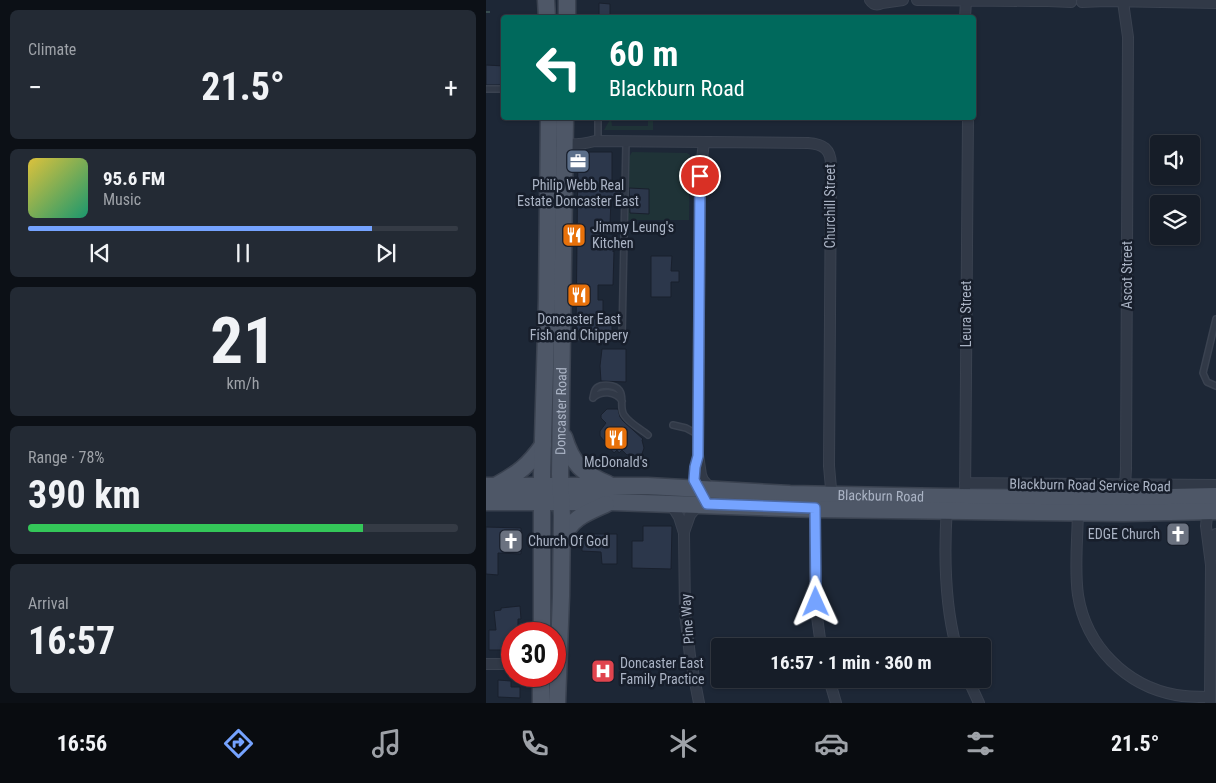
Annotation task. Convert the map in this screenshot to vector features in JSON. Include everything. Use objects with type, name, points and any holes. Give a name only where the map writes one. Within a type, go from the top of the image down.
[{"type":"main road","points":[[546,0],[547,15]]},
{"type":"main road","points":[[567,0],[567,15]]},
{"type":"main road","name":"Doncaster Road","points":[[542,622],[542,494],[547,299],[548,120]]},
{"type":"main road","name":"Doncaster Road","points":[[558,703],[562,540],[560,494],[561,336],[566,120]]},
{"type":"main road","points":[[560,425],[567,447],[576,463],[613,494],[590,511],[578,517],[566,530],[562,540]]},
{"type":"main road","points":[[491,486],[524,468],[543,445]]},
{"type":"main road","name":"Blackburn Road","points":[[491,486],[542,494]]},
{"type":"main road","name":"Blackburn Road","points":[[486,502],[542,494],[613,494],[947,503],[965,497],[1078,505],[1124,499],[1213,504]]},
{"type":"main road","name":"Blackburn Road","points":[[613,494],[671,504],[704,496]]},
{"type":"main road","points":[[541,687],[541,703]]},
{"type":"street","points":[[859,0],[904,0]]},
{"type":"street","points":[[917,0],[1216,3]]},
{"type":"street","points":[[966,0],[966,15]]},
{"type":"street","points":[[971,15],[972,1]]},
{"type":"street","name":"Ascot Street","points":[[1124,499],[1127,2]]},
{"type":"street","name":"Leura Street","points":[[965,497],[968,120]]},
{"type":"street","name":"Churchill Street","points":[[548,141],[582,144],[597,141],[814,143],[824,147],[830,155],[829,466],[823,500],[816,602],[820,638]]},
{"type":"street","points":[[700,142],[698,456],[694,480],[704,496]]},
{"type":"street","name":"Pine Way","points":[[684,533],[690,515],[704,496]]},
{"type":"street","name":"Blackburn Road Service Road","points":[[965,497],[1124,499],[1213,504]]},
{"type":"street","points":[[947,503],[947,595],[954,638]]},
{"type":"street","name":"Pine Way","points":[[671,504],[679,516],[684,533],[684,601],[690,656],[699,703]]},
{"type":"street","points":[[1078,505],[1078,594],[1086,623],[1103,653],[1122,670],[1157,690],[1210,700],[1213,646],[1211,565],[1206,526],[1213,504]]},
{"type":"street","points":[[1211,565],[1216,534]]},
{"type":"street","points":[[486,664],[501,664]]},
{"type":"street","points":[[832,688],[836,703]]},
{"type":"street","points":[[972,688],[979,703]]},
{"type":"lane","points":[[486,89],[501,89]]},
{"type":"lane","points":[[597,141],[598,120]]},
{"type":"lane","points":[[561,336],[622,337],[626,141]]},
{"type":"lane","points":[[1216,319],[1203,373],[1207,382],[1216,386]]},
{"type":"lane","points":[[593,398],[597,394],[606,393],[615,394],[620,397],[623,414],[629,421],[648,435]]},
{"type":"lane","points":[[673,425],[686,428],[698,435]]},
{"type":"path","points":[[486,12],[492,12]]},
{"type":"green space","points":[[610,120],[612,126],[648,126],[648,120],[653,120],[653,130],[604,130]]},
{"type":"green space","points":[[632,152],[687,153],[690,155],[689,220],[628,220],[628,159]]},
{"type":"building","points":[[599,3],[610,4],[610,15],[599,15]]},
{"type":"building","points":[[486,65],[501,66],[501,85],[486,85]]},
{"type":"building","points":[[578,152],[612,152],[612,188],[621,188],[620,197],[611,197],[610,226],[601,226],[600,243],[613,243],[613,285],[598,285],[598,300],[603,300],[603,317],[612,317],[612,331],[576,331]]},
{"type":"building","points":[[629,188],[649,189],[649,214],[630,213]]},
{"type":"building","points":[[651,256],[672,256],[671,271],[679,271],[679,282],[671,282],[671,297],[651,297]]},
{"type":"building","points":[[602,349],[626,349],[626,382],[601,381]]},
{"type":"building","points":[[607,409],[618,409],[623,421],[643,439],[644,448],[642,454],[638,456],[627,455],[622,450],[619,453],[617,450],[614,453],[600,436],[600,431],[606,423],[601,418],[601,415]]},
{"type":"building","points":[[643,526],[672,526],[671,569],[632,568],[632,541],[643,541]]},
{"type":"building","points":[[486,527],[521,528],[521,554],[498,553],[498,575],[486,574]]},
{"type":"building","points":[[585,534],[617,534],[617,564],[602,564],[601,552],[582,551],[580,539]]},
{"type":"building","points":[[520,606],[521,619],[518,619],[518,622],[501,622],[501,650],[489,650],[489,630],[496,630],[494,611],[501,610],[501,608]]},
{"type":"building","points":[[498,680],[501,680],[501,687],[520,687],[520,698],[498,697]]},
{"type":"place","name":"Philip Webb Real Estate Doncaster East","points":[[578,161]]},
{"type":"place","name":"Jimmy Leung's Kitchen","points":[[574,235]]},
{"type":"place","name":"Doncaster East Fish and Chippery","points":[[579,295]]},
{"type":"place","name":"McDonald's","points":[[616,438]]},
{"type":"place","name":"EDGE Church","points":[[1178,534]]},
{"type":"place","name":"Church Of God","points":[[511,541]]},
{"type":"place","name":"Doncaster East Family Practice","points":[[603,671]]},
{"type":"route","points":[[700,176],[698,456],[694,480],[707,504],[815,508],[816,602]]}]
